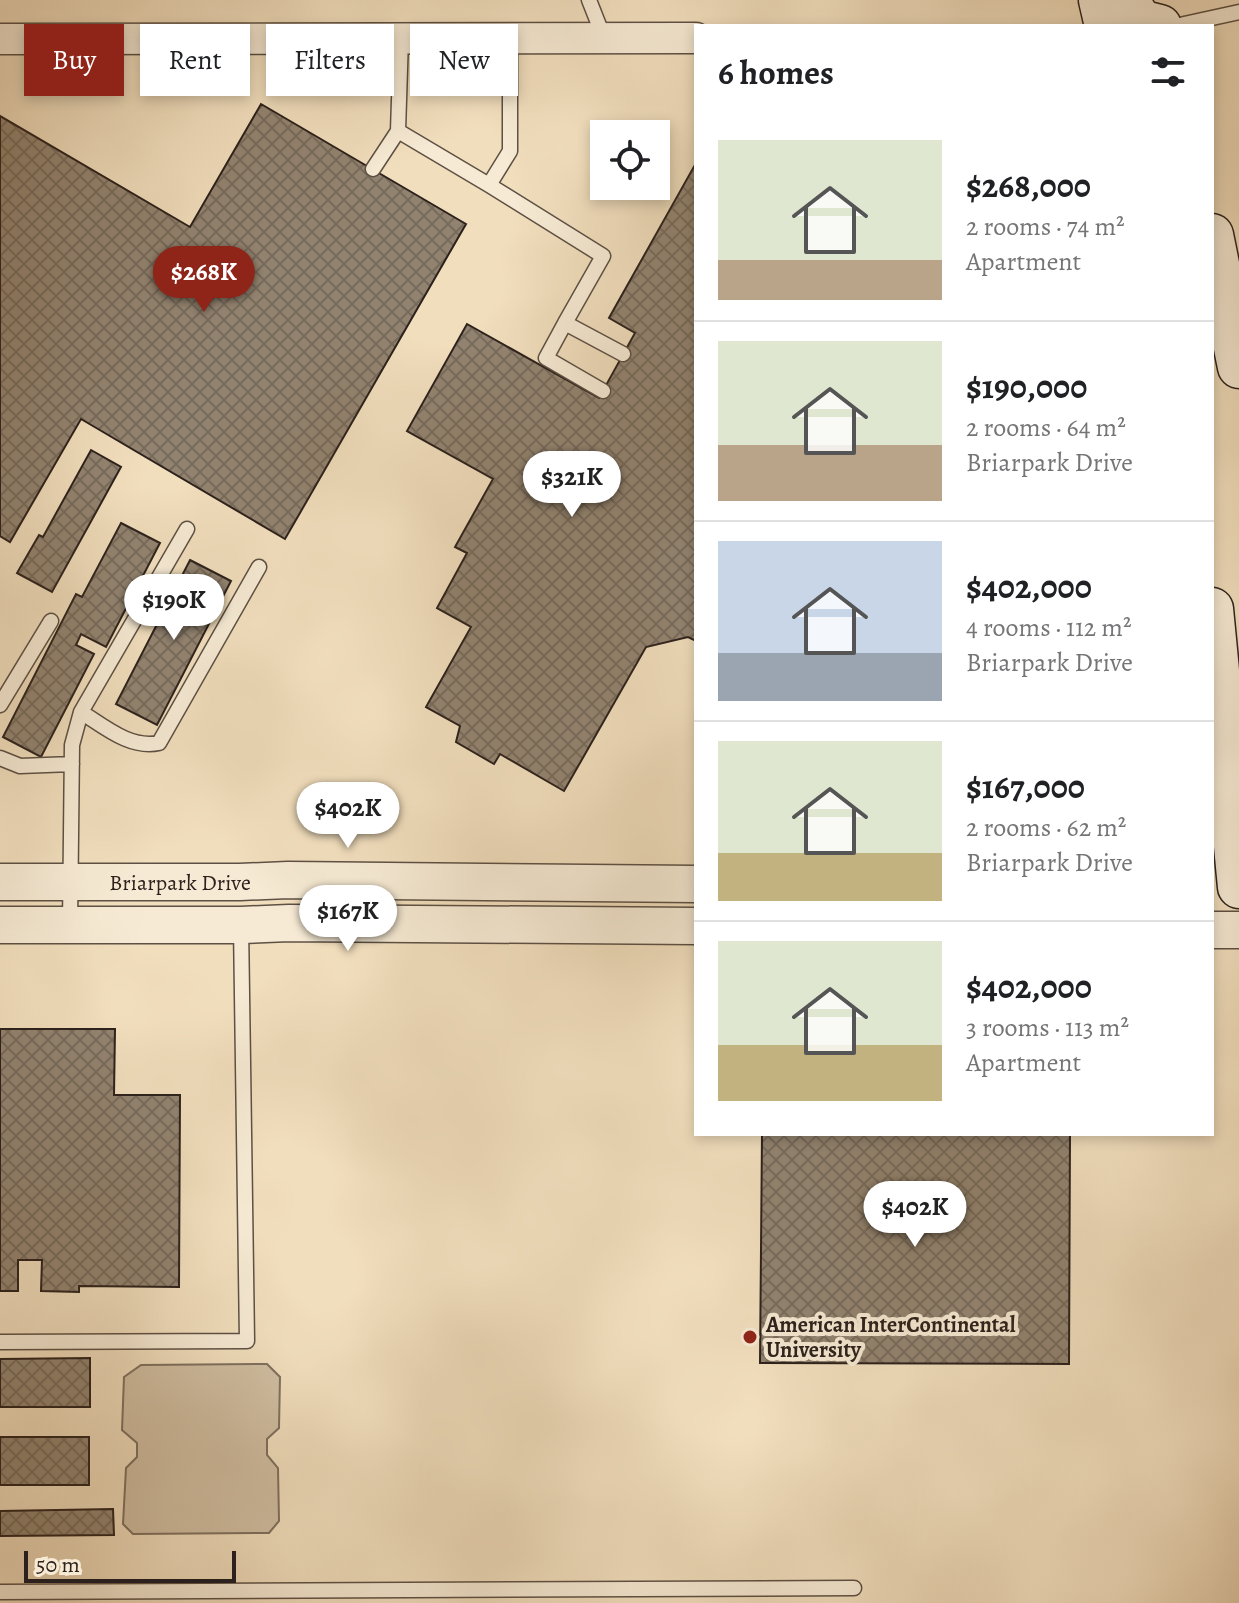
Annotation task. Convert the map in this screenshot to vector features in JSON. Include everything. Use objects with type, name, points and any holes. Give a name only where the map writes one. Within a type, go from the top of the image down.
[{"type":"main road","points":[[1100,0],[1106,24]]},
{"type":"main road","points":[[1128,0],[1140,21],[1152,24]]},
{"type":"main road","points":[[1160,0],[1166,24]]},
{"type":"main road","points":[[1214,245],[1239,367]]},
{"type":"main road","points":[[1214,377],[1239,395]]},
{"type":"main road","points":[[1214,630],[1239,886]]},
{"type":"street","points":[[0,39],[410,38]]},
{"type":"street","points":[[518,38],[694,38]]},
{"type":"street","name":"Briarpark Drive","points":[[0,882],[304,880],[694,884]]},
{"type":"street","points":[[1214,885],[1239,886]]},
{"type":"street","name":"Briarpark Drive","points":[[0,925],[304,923],[694,926]]},
{"type":"street","points":[[1214,930],[1239,930]]},
{"type":"lane","points":[[589,0],[604,38]]},
{"type":"lane","points":[[1184,24],[1239,12]]},
{"type":"lane","points":[[373,169],[398,131],[401,38]]},
{"type":"lane","points":[[489,185],[510,151],[510,96]]},
{"type":"lane","points":[[398,131],[603,256],[546,358],[603,391]]},
{"type":"lane","points":[[565,323],[623,354]]},
{"type":"lane","points":[[70,924],[72,745],[81,712],[187,529]]},
{"type":"lane","points":[[81,712],[134,744],[148,746],[159,743],[259,567]]},
{"type":"lane","points":[[0,705],[51,621]]},
{"type":"lane","points":[[0,758],[20,766],[72,764]]},
{"type":"lane","points":[[0,1342],[247,1341],[241,925]]},
{"type":"lane","points":[[0,1592],[854,1588]]},
{"type":"shaded area","points":[[267,1364],[280,1377],[279,1428],[267,1439],[267,1455],[278,1468],[279,1521],[269,1533],[133,1534],[123,1524],[126,1468],[137,1457],[137,1443],[122,1430],[124,1377],[141,1365]]},
{"type":"building","points":[[261,104],[466,224],[285,539],[81,419],[10,542],[0,536],[0,116],[190,227]]},
{"type":"building","points":[[694,167],[694,640],[688,637],[646,647],[564,791],[500,754],[494,764],[456,742],[460,726],[426,707],[471,627],[437,608],[467,553],[455,547],[493,479],[407,431],[467,324],[599,398],[635,333],[609,318]]},
{"type":"building","points":[[91,450],[121,467],[52,592],[17,573],[39,535],[43,537]]},
{"type":"building","points":[[121,523],[160,543],[106,647],[81,634],[76,645],[94,654],[41,757],[3,737],[76,594],[82,597]]},
{"type":"building","points":[[190,560],[231,581],[157,725],[116,704]]},
{"type":"building","points":[[0,1029],[115,1029],[114,1095],[180,1095],[179,1287],[79,1286],[79,1292],[41,1291],[42,1260],[18,1260],[18,1291],[0,1291]]},
{"type":"building","points":[[762,1136],[1070,1136],[1069,1364],[760,1363]]},
{"type":"building","points":[[90,1358],[90,1407],[0,1407],[0,1359]]},
{"type":"building","points":[[0,1437],[89,1437],[89,1485],[0,1485]]},
{"type":"building","points":[[113,1509],[114,1535],[0,1536],[0,1511]]},
{"type":"place","name":"American InterContinental University","points":[[750,1337]]}]
